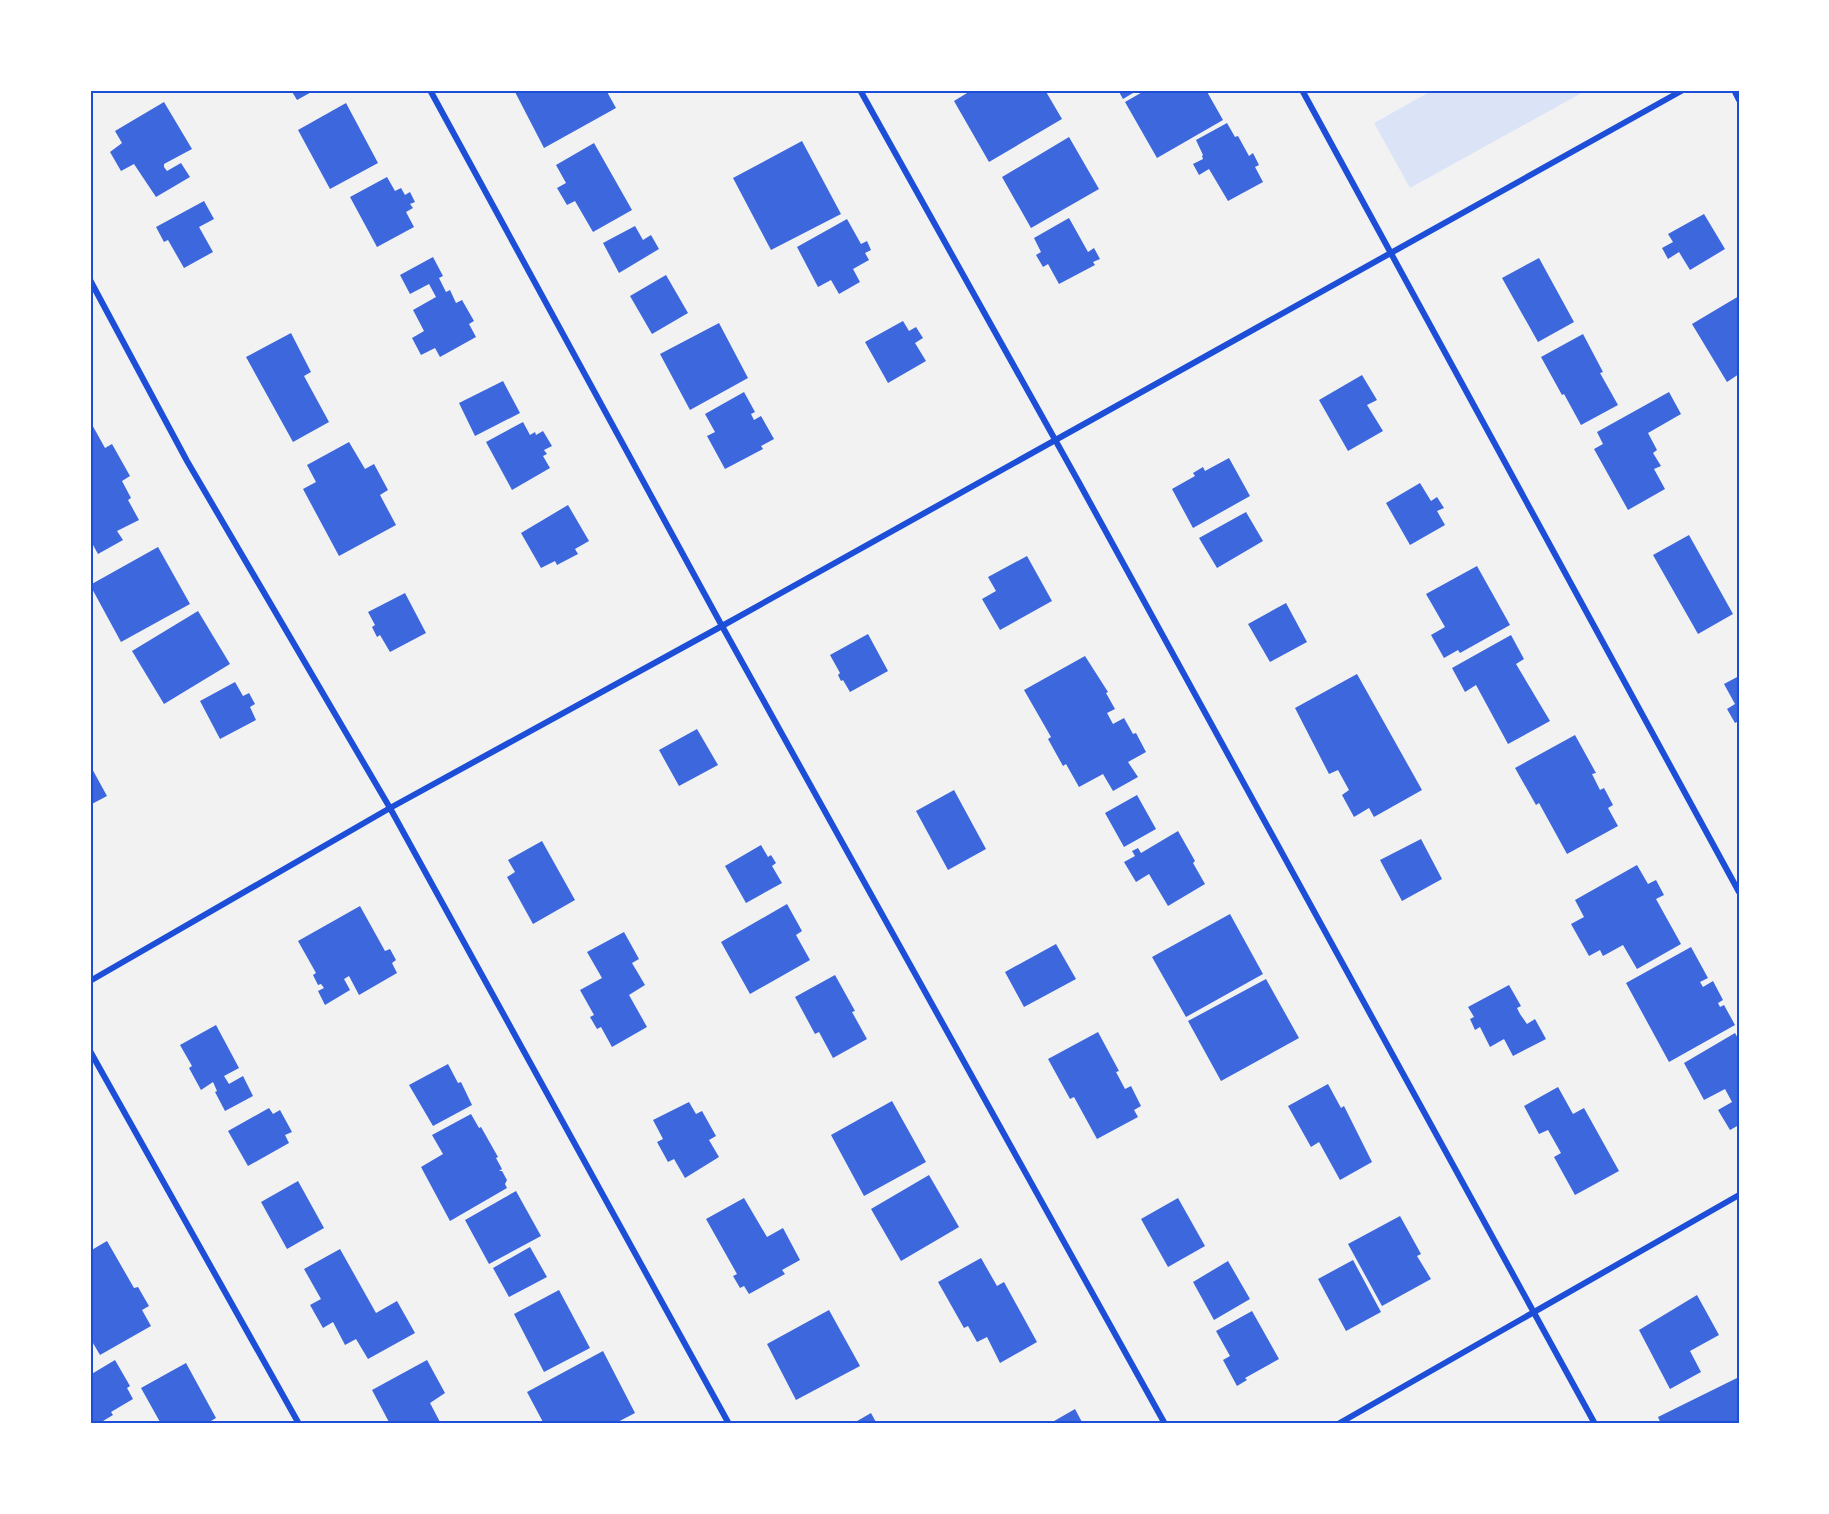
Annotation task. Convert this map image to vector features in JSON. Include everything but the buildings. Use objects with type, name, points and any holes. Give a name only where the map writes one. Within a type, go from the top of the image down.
[{"type":"street","points":[[430,90],[722,627],[1165,1424]]},
{"type":"street","points":[[860,90],[1056,441],[1595,1424]]},
{"type":"street","points":[[1302,90],[1739,892]]},
{"type":"street","points":[[90,981],[390,808],[722,627],[1683,90]]},
{"type":"street","points":[[1734,90],[1739,100]]},
{"type":"street","points":[[90,280],[187,461],[390,808],[729,1424]]},
{"type":"street","points":[[90,1051],[299,1424]]},
{"type":"street","points":[[1338,1424],[1739,1196]]},
{"type":"shaded area","points":[[1433,90],[1587,90],[1410,188],[1374,123]]}]
